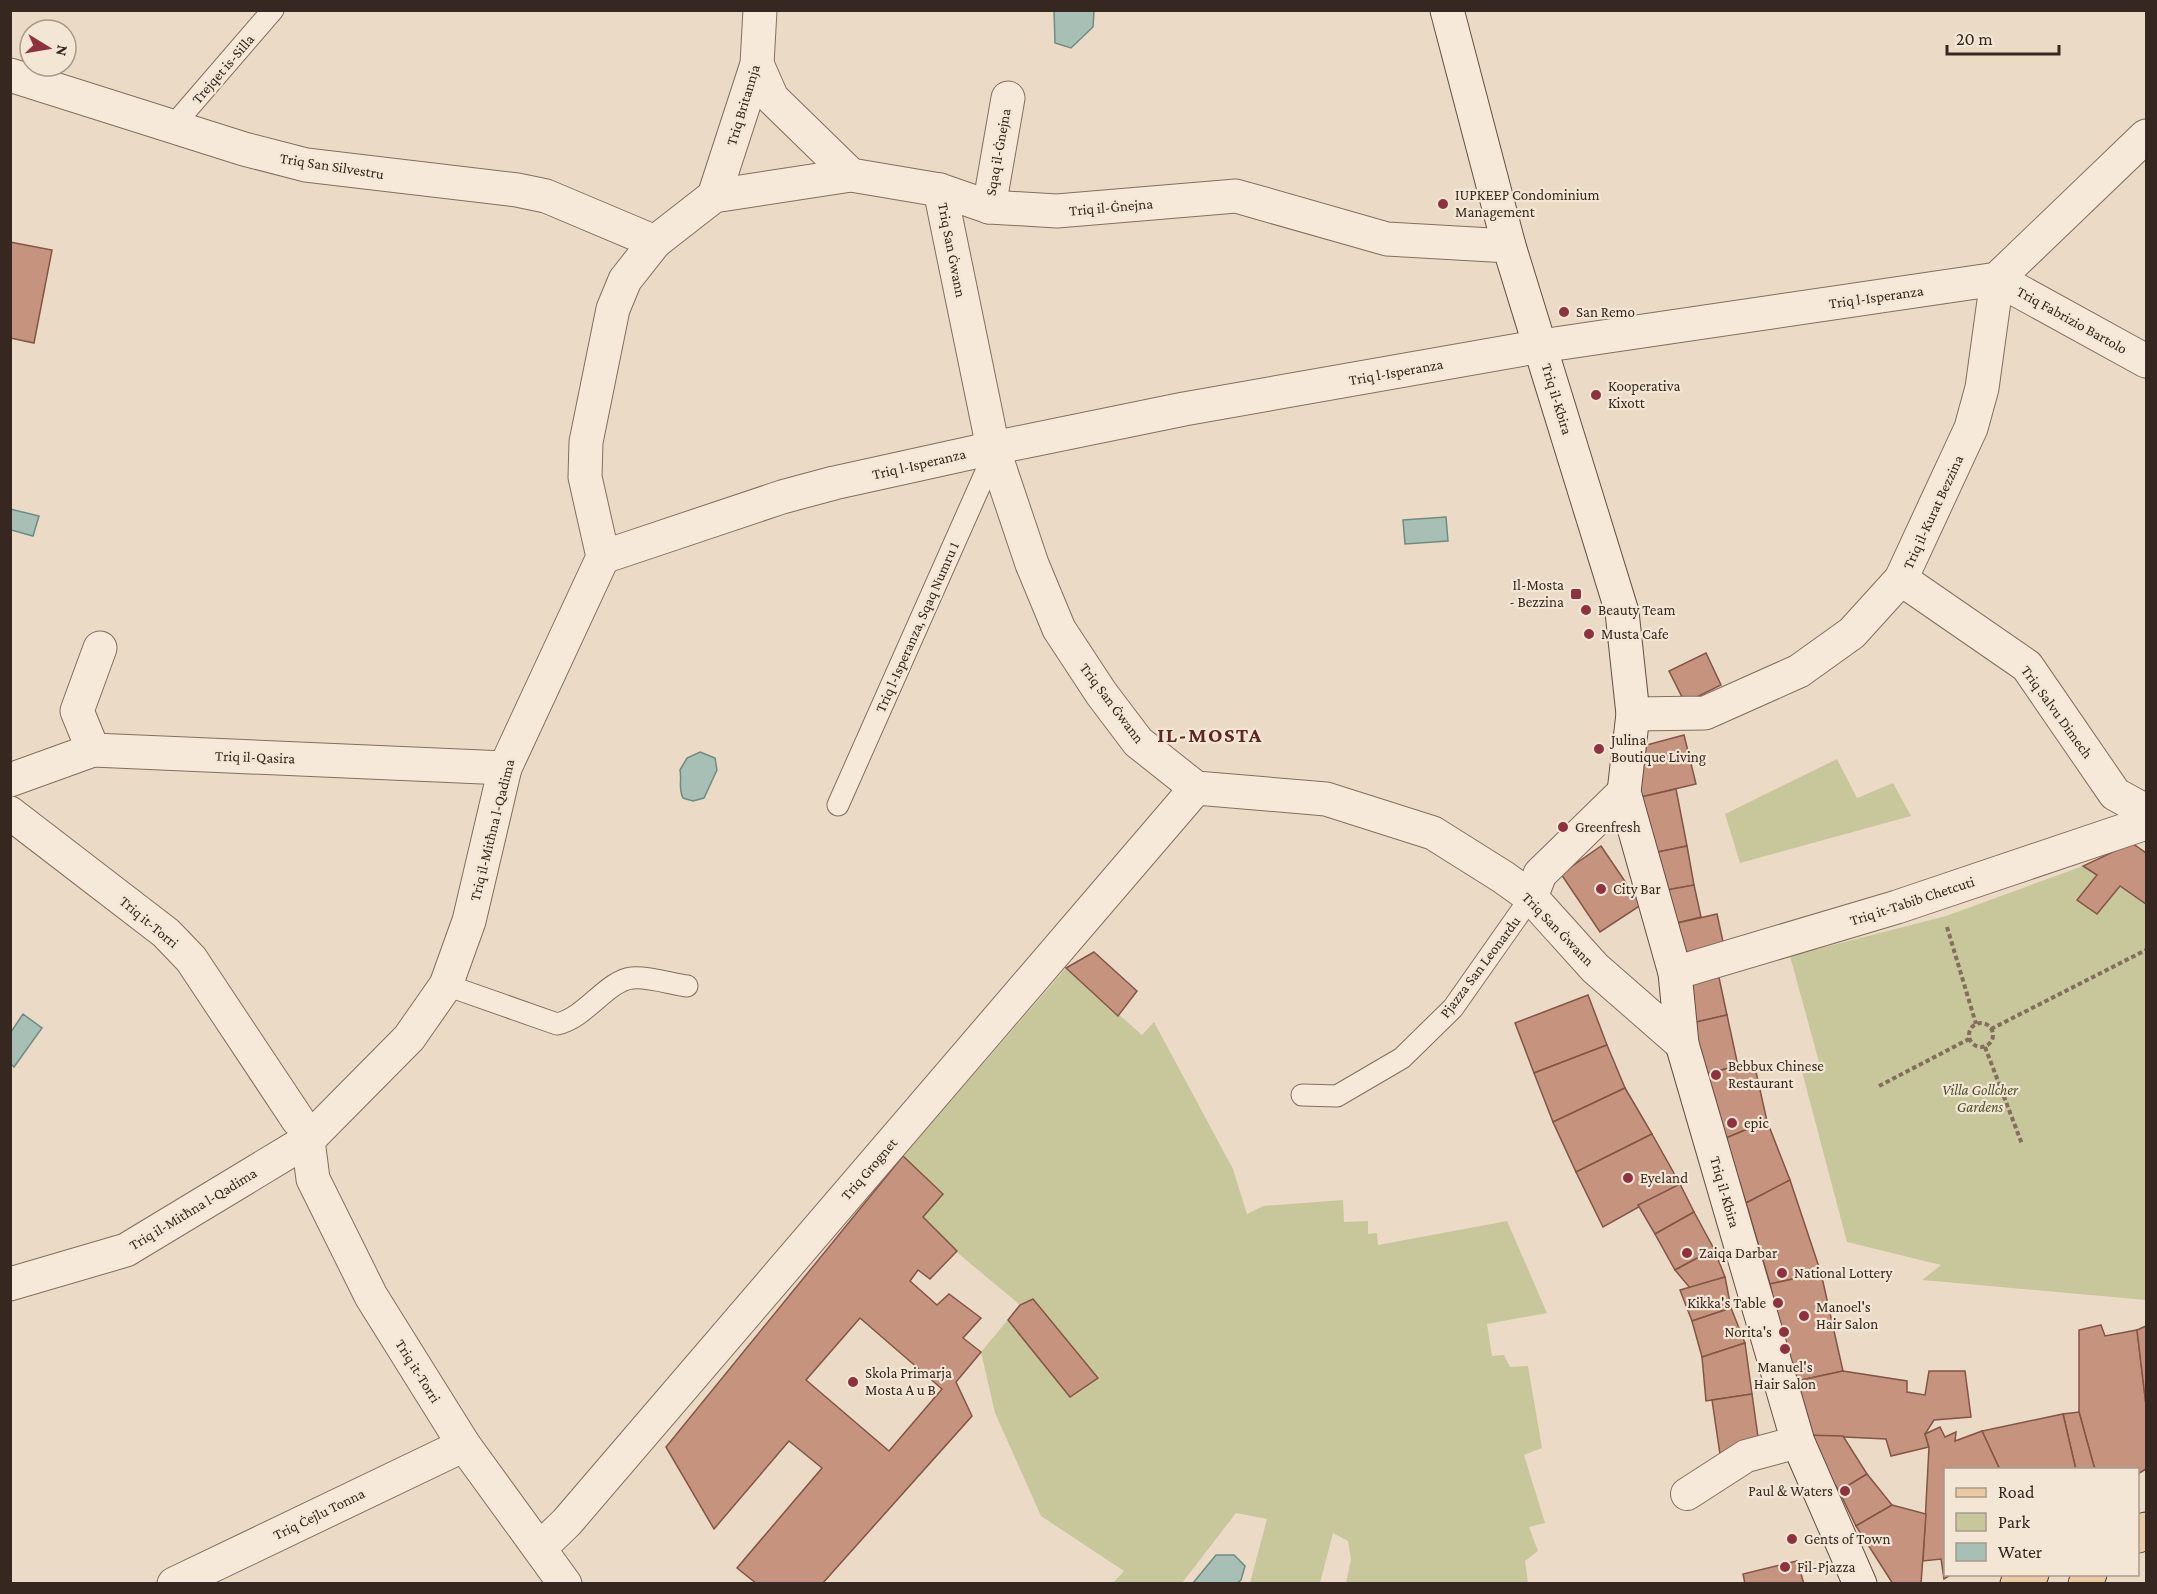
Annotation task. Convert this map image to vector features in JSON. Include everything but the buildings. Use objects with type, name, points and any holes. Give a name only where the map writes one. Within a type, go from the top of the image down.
[{"type":"main road","points":[[2017,1584],[2030,1576]]},
{"type":"street","name":"Triq Britannja","points":[[714,196],[757,64],[760,10]]},
{"type":"street","name":"Triq il-Kbira","points":[[1447,10],[1509,246],[1622,612],[1633,714],[1624,792],[1675,973],[1682,1044],[1798,1442],[1860,1584]]},
{"type":"street","points":[[757,64],[772,98],[851,175]]},
{"type":"street","name":"Triq San Silvestru","points":[[10,75],[244,150],[306,165],[517,190],[546,196],[655,242]]},
{"type":"street","name":"Sqaq il-Ġnejna","points":[[989,207],[1008,98]]},
{"type":"street","points":[[1997,279],[2146,136]]},
{"type":"street","name":"Triq il-Ġnejna","points":[[714,196],[851,175],[940,190],[989,207],[1057,211],[1236,196],[1387,239],[1509,246]]},
{"type":"street","name":"Triq San Ġwann","points":[[940,190],[993,448],[1032,564],[1059,629],[1101,693],[1138,742],[1196,788],[1326,800],[1432,833],[1531,897],[1595,968],[1682,1044]]},
{"type":"street","points":[[603,557],[585,477],[586,442],[613,309],[626,280],[655,242],[714,196]]},
{"type":"street","name":"Triq l-Isperanza","points":[[603,557],[782,497],[993,448],[1184,409],[1540,346],[1997,279]]},
{"type":"street","name":"Triq Fabrizio Bartolo","points":[[1997,279],[2146,361]]},
{"type":"street","name":"Triq il-Kurat Bezzina","points":[[1633,714],[1705,713],[1800,671],[1852,633],[1901,579],[1971,428],[1982,388],[1997,279]]},
{"type":"street","name":"Triq il-Mitħna l-Qadima","points":[[10,1284],[126,1250],[303,1130],[409,1038],[446,985],[469,921],[505,768],[603,557]]},
{"type":"street","name":"Triq Salvu Dimech","points":[[1901,579],[2027,666],[2115,794],[2146,811]]},
{"type":"street","points":[[93,750],[77,711],[100,648]]},
{"type":"street","name":"Triq il-Qasira","points":[[10,780],[93,750],[505,768]]},
{"type":"street","name":"Triq Grognet","points":[[540,1548],[575,1513],[1196,788]]},
{"type":"street","points":[[1531,897],[1540,874],[1624,792]]},
{"type":"street","name":"Triq it-Torri","points":[[10,813],[166,933],[185,952],[303,1130],[313,1179],[371,1296],[464,1445],[565,1584]]},
{"type":"street","name":"Triq it-Tabib Chetcuti","points":[[1675,973],[1897,907],[2146,823]]},
{"type":"street","points":[[1687,1494],[1746,1456],[1798,1442]]},
{"type":"street","name":"Triq Ċejlu Tonna","points":[[174,1584],[464,1445]]},
{"type":"lane","name":"Trejqet is-Silla","points":[[172,127],[273,10]]},
{"type":"lane","name":"Triq l-Isperanza, Sqaq Numru 1","points":[[838,805],[989,465],[993,448]]},
{"type":"lane","name":"Pjazza San Leonardu","points":[[1302,1095],[1337,1096],[1402,1058],[1453,1008],[1531,897]]},
{"type":"lane","points":[[446,985],[557,1024],[574,1017],[617,984],[632,978],[687,986]]},
{"type":"path","points":[[1944,920],[1976,1024]]},
{"type":"path","points":[[1991,1029],[2146,950]]},
{"type":"path","points":[[1969,1039],[1970,1029],[1976,1024],[1984,1023],[1991,1029],[1992,1040],[1985,1047]]},
{"type":"path","points":[[1969,1039],[1976,1046],[1985,1047]]},
{"type":"path","points":[[1879,1086],[1969,1039]]},
{"type":"path","points":[[1985,1047],[2022,1144]]},
{"type":"green space","points":[[1837,759],[1857,798],[1893,783],[1911,816],[1740,863],[1725,814]]},
{"type":"green space","name":"Villa Gollcher Gardens","points":[[2083,866],[2097,875],[2077,900],[2120,886],[2146,904],[2146,1300],[1922,1280],[1941,1265],[1847,1242],[1801,1068],[1819,1062],[1790,956],[1946,916]]},
{"type":"green space","points":[[1066,968],[1142,1035],[1154,1022],[1233,1169],[1247,1214],[1263,1206],[1343,1200],[1344,1222],[1368,1221],[1368,1234],[1377,1233],[1378,1245],[1507,1221],[1547,1313],[1487,1324],[1492,1356],[1504,1355],[1510,1367],[1528,1366],[1542,1448],[1524,1455],[1545,1523],[1529,1527],[1538,1551],[1525,1561],[1528,1583],[1346,1583],[1351,1559],[1348,1541],[1333,1533],[1320,1583],[1250,1583],[1267,1519],[1236,1513],[1182,1583],[1113,1583],[1124,1571],[1041,1516],[995,1413],[981,1352],[1020,1305],[959,1254],[923,1217],[943,1193],[903,1156]]},
{"type":"water","points":[[1054,11],[1094,11],[1093,27],[1071,48],[1055,43]]},
{"type":"water","points":[[10,509],[39,516],[33,536],[11,530]]},
{"type":"water","points":[[1446,517],[1448,541],[1405,544],[1403,520]]},
{"type":"water","points":[[700,752],[715,758],[717,770],[704,798],[693,801],[683,798],[680,770],[687,758]]},
{"type":"water","points":[[23,1014],[42,1028],[14,1067],[11,1064],[11,1032]]},
{"type":"water","points":[[1216,1555],[1234,1555],[1245,1566],[1241,1580],[1237,1583],[1193,1583]]},
{"type":"place","name":"IUPKEEP Condominium Management","points":[[1443,204]]},
{"type":"place","name":"San Remo","points":[[1564,312]]},
{"type":"place","name":"Kooperativa Kixott","points":[[1596,395]]},
{"type":"place","name":"Il-Mosta - Bezzina","points":[[1576,594]]},
{"type":"place","name":"Beauty Team","points":[[1586,610]]},
{"type":"place","name":"Musta Cafe","points":[[1589,634]]},
{"type":"place","name":"Julina Boutique Living","points":[[1599,749]]},
{"type":"place","name":"Greenfresh","points":[[1563,827]]},
{"type":"place","name":"City Bar","points":[[1601,889]]},
{"type":"place","name":"Bebbux Chinese Restaurant","points":[[1716,1075]]},
{"type":"place","name":"epic","points":[[1732,1123]]},
{"type":"place","name":"Eyeland","points":[[1628,1178]]},
{"type":"place","name":"Zaiqa Darbar","points":[[1687,1253]]},
{"type":"place","name":"National Lottery","points":[[1782,1273]]},
{"type":"place","name":"Kikka's Table","points":[[1778,1303]]},
{"type":"place","name":"Manoel's Hair Salon","points":[[1804,1316]]},
{"type":"place","name":"Norita's","points":[[1784,1332]]},
{"type":"place","name":"Manuel's Hair Salon","points":[[1785,1349]]},
{"type":"place","name":"Skola Primarja Mosta A u B","points":[[853,1382]]},
{"type":"place","name":"Paul & Waters","points":[[1845,1491]]},
{"type":"place","name":"Gents of Town","points":[[1792,1539]]},
{"type":"place","name":"Fil-Pjazza","points":[[1785,1567]]},
{"type":"district","name":"IL-MOSTA","points":[[1210,735]]}]
